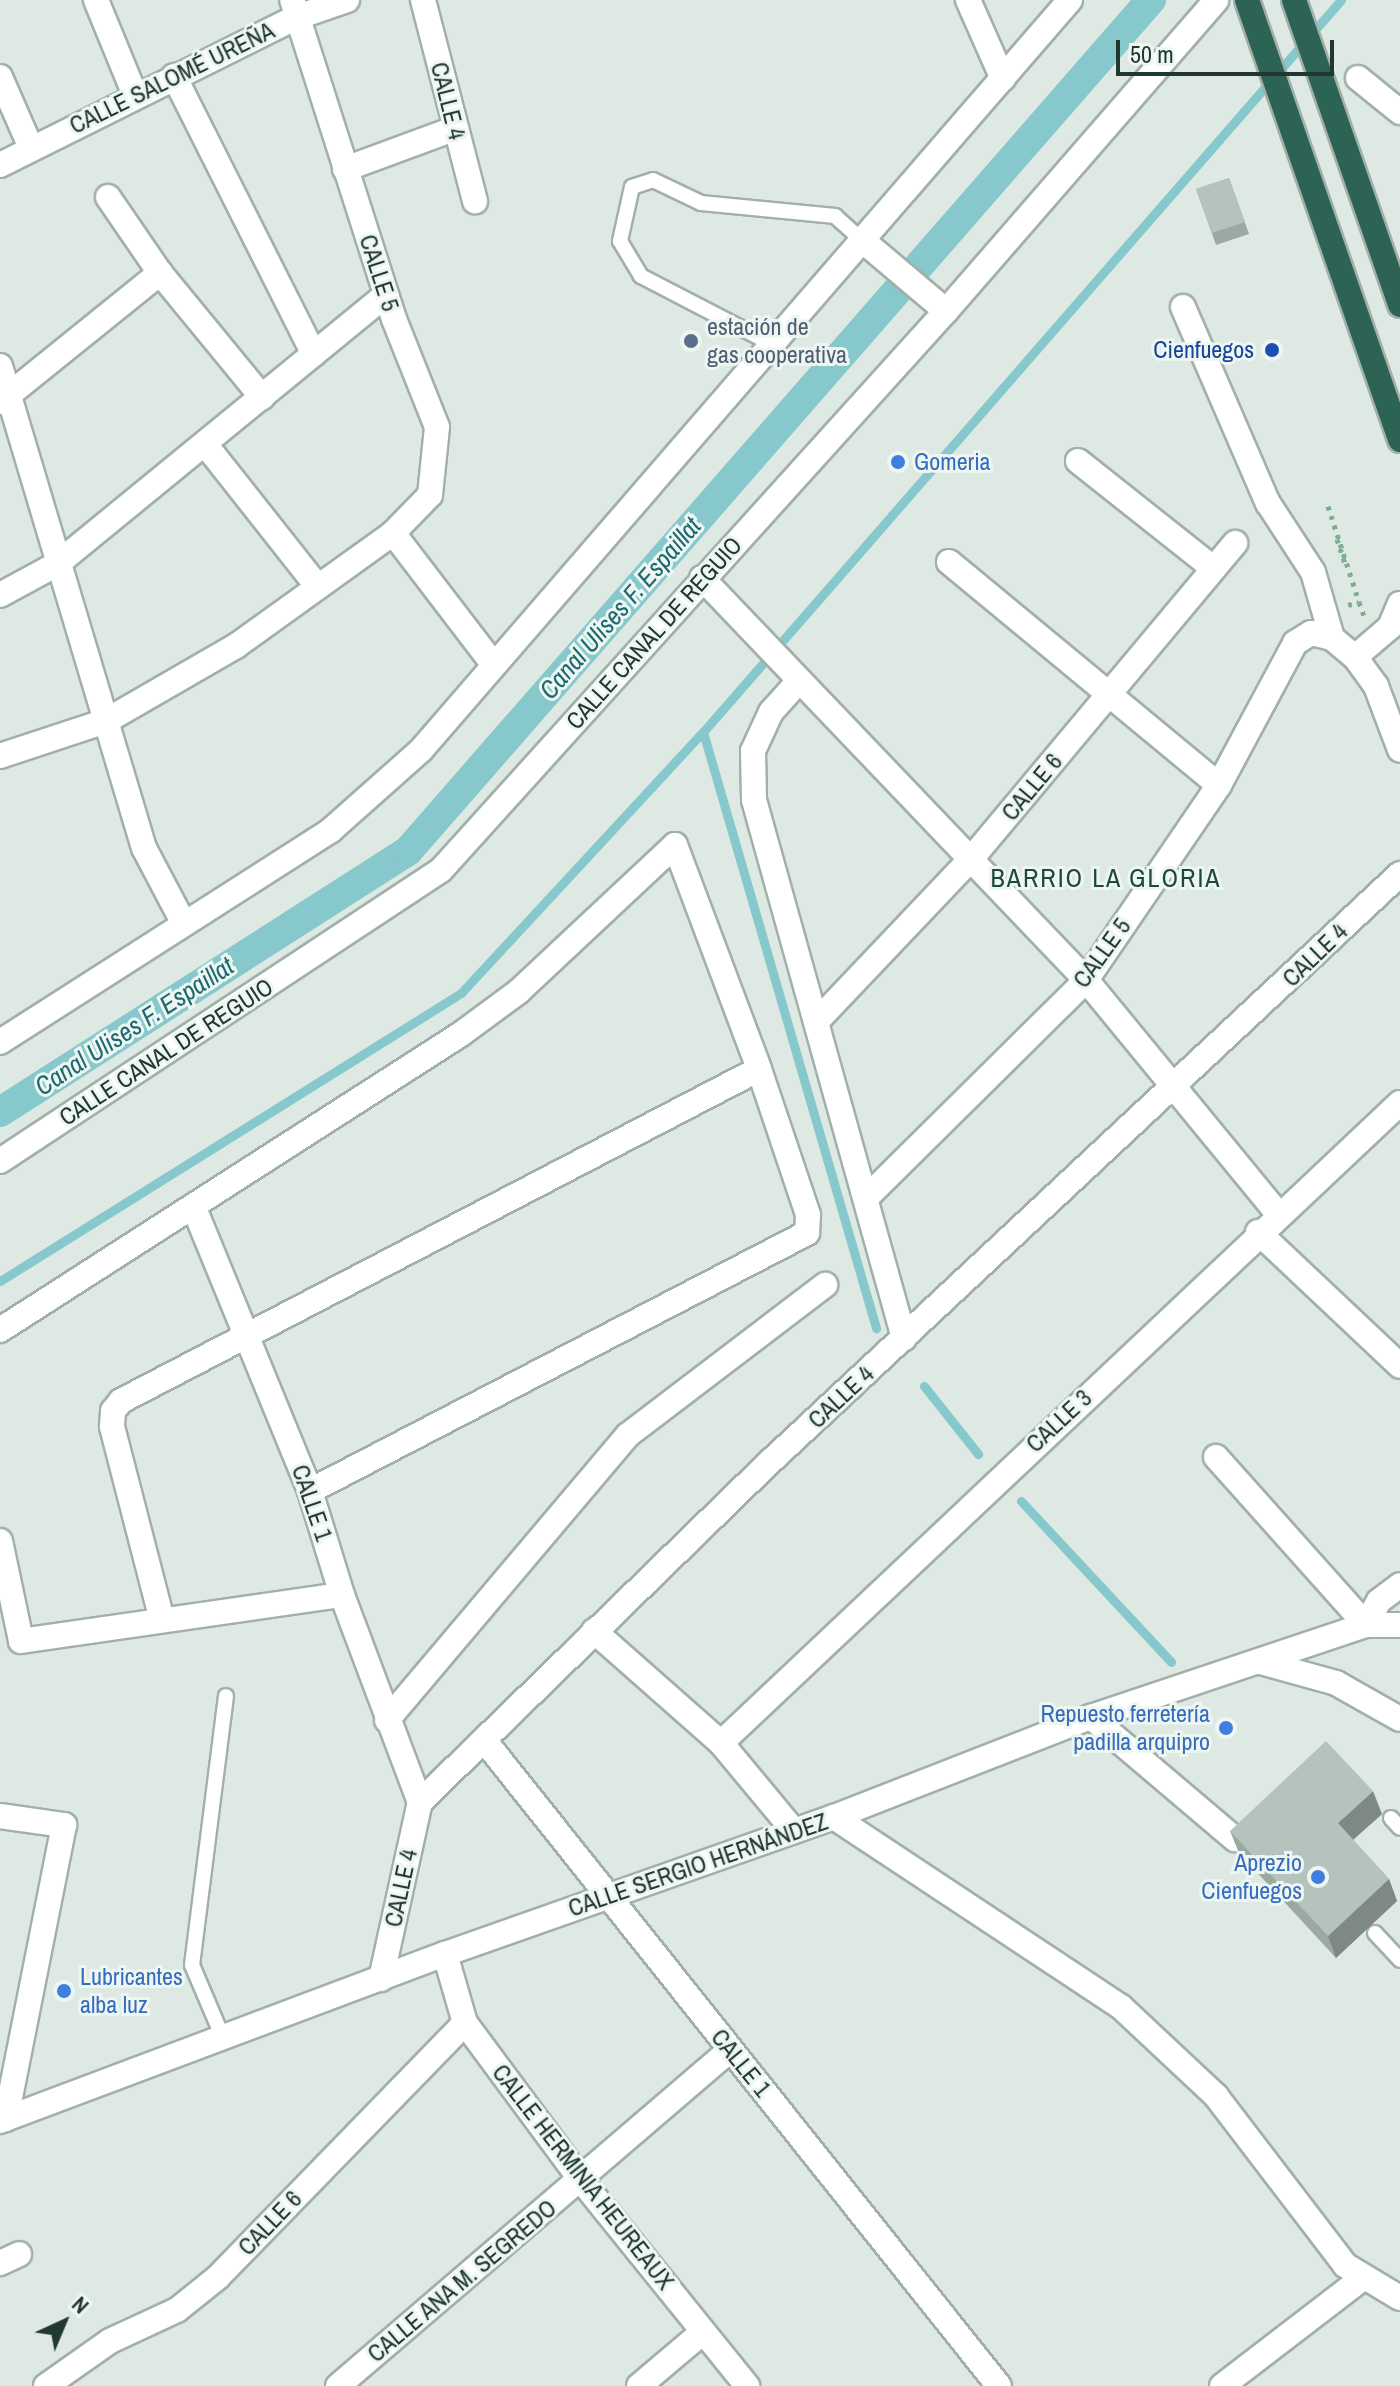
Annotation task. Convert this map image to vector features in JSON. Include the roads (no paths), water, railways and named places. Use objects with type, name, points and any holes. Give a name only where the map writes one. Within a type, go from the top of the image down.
[{"type":"highway","points":[[1247,0],[1400,440]]},
{"type":"highway","points":[[1294,0],[1400,305]]},
{"type":"street","points":[[96,0],[135,95]]},
{"type":"street","name":"CALLE SALOMÉ UREÑA","points":[[0,165],[174,76],[293,9],[347,0]]},
{"type":"street","name":"CALLE 4","points":[[423,0],[475,201]]},
{"type":"street","points":[[968,0],[1003,79]]},
{"type":"street","points":[[0,1042],[331,830],[421,750],[772,344],[869,246],[1070,0]]},
{"type":"street","name":"CALLE CANAL DE REGUIO","points":[[0,1161],[430,880],[470,841],[702,578],[946,311],[1216,0]]},
{"type":"street","name":"CALLE 5","points":[[0,756],[106,721],[236,646],[393,533],[430,495],[437,427],[386,295],[293,9]]},
{"type":"street","points":[[174,76],[314,354]]},
{"type":"street","points":[[0,77],[31,148]]},
{"type":"street","points":[[1358,78],[1400,112]]},
{"type":"street","points":[[345,169],[454,129]]},
{"type":"street","points":[[108,197],[160,273],[262,397]]},
{"type":"street","points":[[869,246],[946,311]]},
{"type":"street","points":[[4,399],[160,273]]},
{"type":"street","points":[[0,595],[57,564],[386,295]]},
{"type":"street","points":[[1183,307],[1268,503],[1313,572],[1332,638],[1355,657],[1376,686],[1400,750]]},
{"type":"street","points":[[0,366],[4,399],[144,848],[183,922]]},
{"type":"street","points":[[205,444],[318,587]]},
{"type":"street","points":[[1078,461],[1213,568]]},
{"type":"street","points":[[393,533],[493,664]]},
{"type":"street","name":"CALLE 6","points":[[818,1020],[971,859],[1235,543]]},
{"type":"street","points":[[949,562],[1219,785]]},
{"type":"street","points":[[702,578],[1086,980],[1278,1214]]},
{"type":"street","points":[[1355,657],[1390,627],[1400,604]]},
{"type":"street","name":"CALLE 5","points":[[866,1198],[1086,980],[1219,785],[1295,643],[1311,633],[1332,638]]},
{"type":"street","points":[[790,672],[753,751],[754,800],[818,1020],[904,1338]]},
{"type":"street","points":[[0,1330],[194,1208],[488,1015],[673,845],[680,850],[759,1069],[810,1221],[805,1235],[310,1491]]},
{"type":"street","name":"CALLE 4","points":[[381,1979],[420,1802],[594,1631],[1400,874]]},
{"type":"street","points":[[162,1620],[112,1426],[113,1411],[124,1399],[759,1069]]},
{"type":"street","name":"CALLE 3","points":[[721,1743],[1258,1232],[1400,1103]]},
{"type":"street","name":"CALLE 1","points":[[194,1208],[310,1491],[342,1595],[420,1802]]},
{"type":"street","points":[[1258,1232],[1400,1366]]},
{"type":"street","points":[[387,1720],[628,1435],[825,1285]]},
{"type":"street","points":[[1216,1457],[1366,1625],[1379,1601],[1400,1585]]},
{"type":"street","points":[[0,1541],[21,1641],[342,1595]]},
{"type":"street","name":"CALLE SERGIO HERNÁNDEZ","points":[[3,2120],[445,1954],[834,1817],[1091,1717],[1264,1663],[1366,1625],[1400,1625]]},
{"type":"street","points":[[594,1631],[721,1743],[794,1831]]},
{"type":"street","points":[[1264,1663],[1336,1683],[1400,1719]]},
{"type":"street","points":[[1091,1717],[1235,1839]]},
{"type":"street","name":"CALLE 1","points":[[484,1740],[999,2386]]},
{"type":"street","points":[[0,1816],[64,1825],[3,2120]]},
{"type":"street","points":[[834,1817],[1134,2018],[1216,2096],[1341,2260],[1363,2278],[1400,2298]]},
{"type":"street","name":"CALLE HERMINIA HEUREAUX","points":[[445,1954],[465,2023],[581,2180],[747,2386]]},
{"type":"street","name":"CALLE 6","points":[[46,2386],[110,2341],[177,2310],[218,2277],[465,2023]]},
{"type":"street","name":"CALLE ANA M. SEGREDO","points":[[338,2386],[730,2050]]},
{"type":"street","points":[[1222,2386],[1363,2278]]},
{"type":"street","points":[[639,2386],[703,2332]]},
{"type":"lane","points":[[772,344],[641,276],[620,241],[632,187],[653,180],[701,203],[821,212],[835,216],[869,246]]},
{"type":"lane","points":[[223,2038],[192,1965],[226,1696]]},
{"type":"lane","points":[[1375,1933],[1400,1960]]},
{"type":"waterway","name":"Canal Ulises F. Espaillat","points":[[0,1112],[408,851],[1151,0]]},
{"type":"waterway","points":[[0,1281],[461,993],[703,732],[1341,0]]},
{"type":"waterway","points":[[703,732],[876,1328]]},
{"type":"waterway","points":[[924,1386],[978,1454]]},
{"type":"waterway","points":[[1021,1501],[1171,1662]]},
{"type":"place","name":"estación de gas cooperativa","points":[[691,341]]},
{"type":"place","name":"Cienfuegos","points":[[1272,350]]},
{"type":"place","name":"Gomeria","points":[[898,462]]},
{"type":"place","name":"Repuesto ferretería padilla arquipro","points":[[1226,1728]]},
{"type":"place","name":"Aprezio Cienfuegos","points":[[1318,1877]]},
{"type":"place","name":"Lubricantes alba luz","points":[[64,1991]]},
{"type":"district","name":"BARRIO LA GLORIA","points":[[1106,878]]}]
